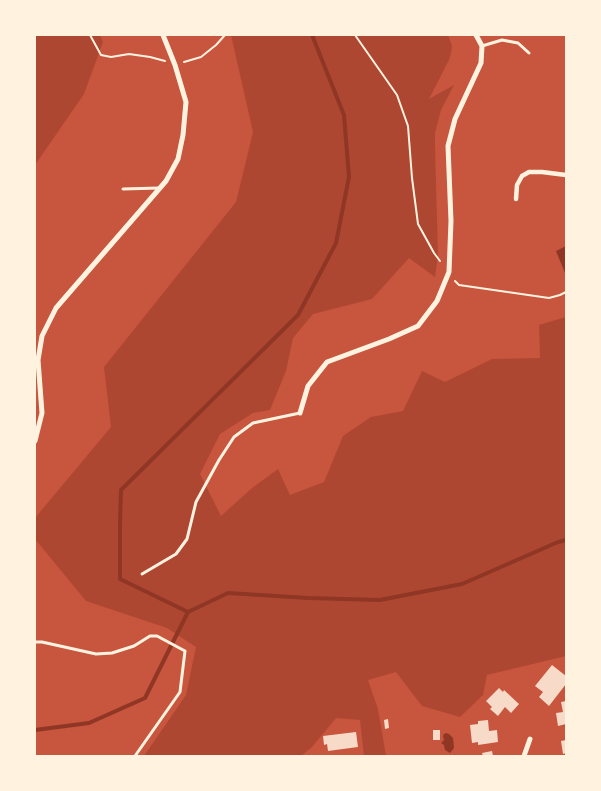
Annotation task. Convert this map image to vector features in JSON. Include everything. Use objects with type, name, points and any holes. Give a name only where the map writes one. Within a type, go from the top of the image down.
[{"type":"street","points":[[35,441],[42,413],[38,360],[42,336],[56,308],[166,181],[178,159],[183,135],[186,102],[175,65],[163,35]]},
{"type":"street","points":[[300,413],[308,386],[327,362],[418,326],[437,301],[449,272],[452,221],[448,146],[455,119],[482,62],[482,46],[476,35]]},
{"type":"street","points":[[516,199],[517,185],[522,176],[529,172],[566,175]]},
{"type":"street","points":[[524,756],[530,739]]},
{"type":"lane","points":[[482,46],[502,40],[518,43],[529,52]]},
{"type":"lane","points":[[123,189],[160,188]]},
{"type":"lane","points":[[142,574],[176,554],[187,539],[196,502],[234,437],[253,423],[300,413]]},
{"type":"lane","points":[[35,642],[96,654],[134,646],[150,636],[157,636],[185,651],[180,692],[135,756]]},
{"type":"path","points":[[90,35],[101,55],[111,57],[129,54],[150,57],[175,65],[201,57],[225,35]]},
{"type":"path","points":[[356,35],[397,95],[408,126],[418,224],[434,253],[459,285],[548,298],[566,292]]},
{"type":"shaded area","points":[[35,35],[100,35],[103,42],[84,94],[35,165]]},
{"type":"shaded area","points":[[231,35],[448,35],[452,46],[449,60],[429,99],[454,85],[441,110],[435,133],[438,256],[435,277],[409,258],[372,299],[313,314],[293,338],[286,371],[270,410],[253,413],[220,434],[200,474],[221,516],[252,488],[278,469],[290,495],[324,482],[343,436],[371,417],[403,411],[422,371],[445,382],[492,359],[540,358],[539,325],[566,317],[566,656],[487,675],[483,695],[460,717],[422,706],[396,672],[368,680],[378,709],[386,756],[364,756],[360,720],[336,718],[312,747],[301,756],[144,756],[186,695],[196,647],[167,628],[86,601],[35,539],[35,518],[111,427],[104,367],[236,202],[253,132]]},
{"type":"shaded area","points":[[566,246],[566,272],[565,273],[556,251]]},
{"type":"shaded area","points":[[446,733],[453,738],[454,748],[450,753],[445,750],[444,745],[441,743]]},
{"type":"building","points":[[552,665],[566,676],[566,684],[549,706],[539,697],[543,692],[535,686]]},
{"type":"building","points":[[499,688],[503,692],[504,690],[519,704],[511,713],[505,707],[498,716],[490,709],[492,707],[486,701]]},
{"type":"building","points":[[566,701],[566,724],[558,726],[556,713],[563,712],[561,702]]},
{"type":"building","points":[[388,719],[389,728],[385,729],[384,720]]},
{"type":"building","points":[[488,720],[489,731],[497,730],[498,742],[478,745],[478,742],[472,743],[470,725],[478,724],[478,721]]},
{"type":"building","points":[[433,730],[440,730],[440,740],[433,740]]},
{"type":"building","points":[[356,732],[358,747],[328,751],[327,744],[324,745],[323,736]]},
{"type":"building","points":[[566,740],[566,753],[563,754],[561,741]]},
{"type":"building","points":[[492,751],[493,756],[483,756],[482,753]]},
{"type":"waterway","points":[[188,612],[120,579],[121,490],[298,315],[336,243],[349,177],[344,115],[312,35]]},
{"type":"waterway","points":[[35,730],[89,723],[145,698],[188,612],[228,593],[380,600],[462,584],[566,540]]}]
